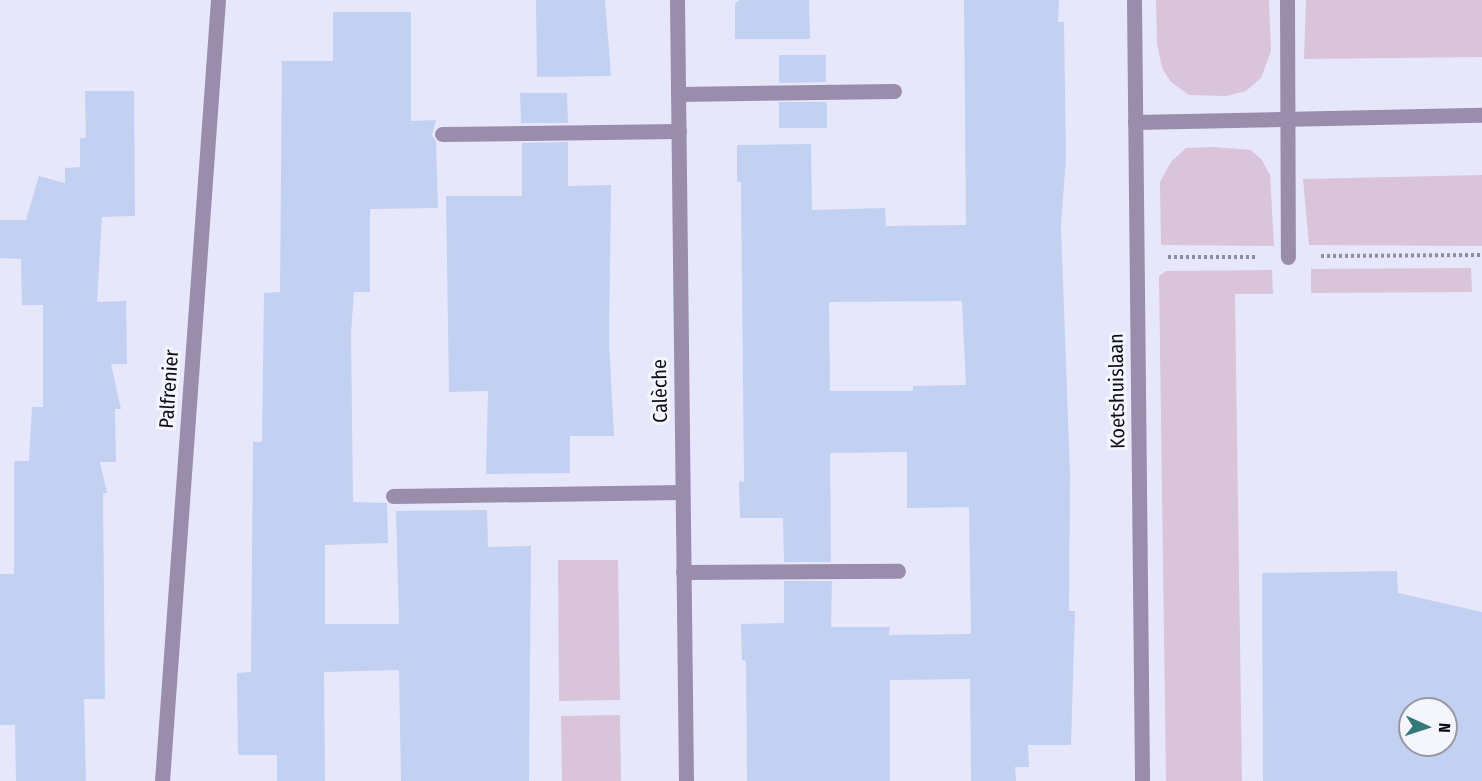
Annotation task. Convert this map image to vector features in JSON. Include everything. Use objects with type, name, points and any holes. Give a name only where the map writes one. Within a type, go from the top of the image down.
[{"type":"street","name":"Palfrenier","points":[[162,781],[218,0]]},
{"type":"street","name":"Calèche","points":[[677,0],[686,781]]},
{"type":"street","name":"Koetshuislaan","points":[[1134,0],[1142,781]]},
{"type":"street","points":[[1287,0],[1288,257]]},
{"type":"street","points":[[678,94],[894,91]]},
{"type":"street","points":[[1135,122],[1286,117],[1482,116]]},
{"type":"street","points":[[442,134],[679,131]]},
{"type":"street","points":[[393,496],[682,492]]},
{"type":"street","points":[[683,572],[898,571]]},
{"type":"shaded area","points":[[1156,0],[1269,0],[1271,51],[1261,78],[1246,91],[1226,96],[1189,95],[1171,82],[1162,68],[1157,44]]},
{"type":"shaded area","points":[[1306,0],[1482,0],[1482,57],[1304,59]]},
{"type":"shaded area","points":[[1213,147],[1251,150],[1262,160],[1270,175],[1274,246],[1161,245],[1160,182],[1171,162],[1186,148]]},
{"type":"shaded area","points":[[1482,175],[1482,246],[1309,245],[1303,179]]},
{"type":"shaded area","points":[[1471,268],[1472,292],[1311,293],[1311,269]]},
{"type":"shaded area","points":[[1272,270],[1273,294],[1235,294],[1242,781],[1166,781],[1159,276],[1166,271]]},
{"type":"shaded area","points":[[558,560],[618,560],[620,700],[559,701]]},
{"type":"shaded area","points":[[620,715],[621,781],[562,781],[561,716]]},
{"type":"building","points":[[536,0],[605,0],[611,76],[537,77]]},
{"type":"building","points":[[740,0],[809,0],[810,39],[735,39],[735,3]]},
{"type":"building","points":[[964,0],[1059,0],[1058,22],[1064,22],[1066,158],[1061,226],[1070,474],[1069,611],[1075,611],[1071,745],[1028,745],[1029,767],[1015,767],[1016,781],[971,781],[970,679],[890,680],[890,781],[747,781],[746,661],[742,660],[741,624],[784,623],[784,581],[832,581],[831,627],[890,627],[889,635],[971,634],[969,507],[907,508],[907,452],[830,453],[831,562],[784,562],[783,518],[740,518],[739,481],[744,482],[741,182],[737,182],[737,145],[811,144],[812,210],[885,208],[886,226],[966,225]],"holes":[[[962,301],[966,385],[913,386],[913,391],[830,391],[829,302]]]},
{"type":"building","points":[[333,12],[411,12],[411,121],[436,120],[432,135],[436,142],[438,208],[370,209],[370,292],[354,292],[351,333],[353,502],[387,503],[388,543],[325,545],[325,624],[399,624],[396,511],[487,510],[488,547],[531,546],[529,781],[401,781],[399,670],[324,672],[325,781],[277,781],[277,755],[238,755],[237,673],[251,672],[253,442],[262,442],[264,293],[280,292],[282,61],[333,61]]},
{"type":"building","points":[[779,55],[826,55],[826,82],[779,83]]},
{"type":"building","points":[[85,91],[134,91],[135,216],[102,217],[97,302],[126,301],[127,364],[111,364],[121,409],[115,409],[116,462],[100,462],[107,493],[103,493],[105,699],[84,699],[86,781],[16,781],[15,725],[0,725],[0,574],[14,574],[14,461],[29,461],[32,407],[43,407],[43,305],[22,305],[21,259],[0,258],[0,220],[26,220],[39,176],[65,183],[65,168],[80,167],[80,138],[86,138]]},
{"type":"building","points":[[520,93],[567,93],[568,123],[521,123]]},
{"type":"building","points":[[779,102],[827,102],[827,128],[779,128]]},
{"type":"building","points":[[568,142],[568,186],[611,185],[609,343],[614,436],[570,436],[570,473],[486,474],[488,391],[449,392],[446,196],[522,196],[522,143]]},
{"type":"building","points":[[1397,571],[1398,593],[1482,612],[1482,781],[1263,781],[1262,573]]}]
